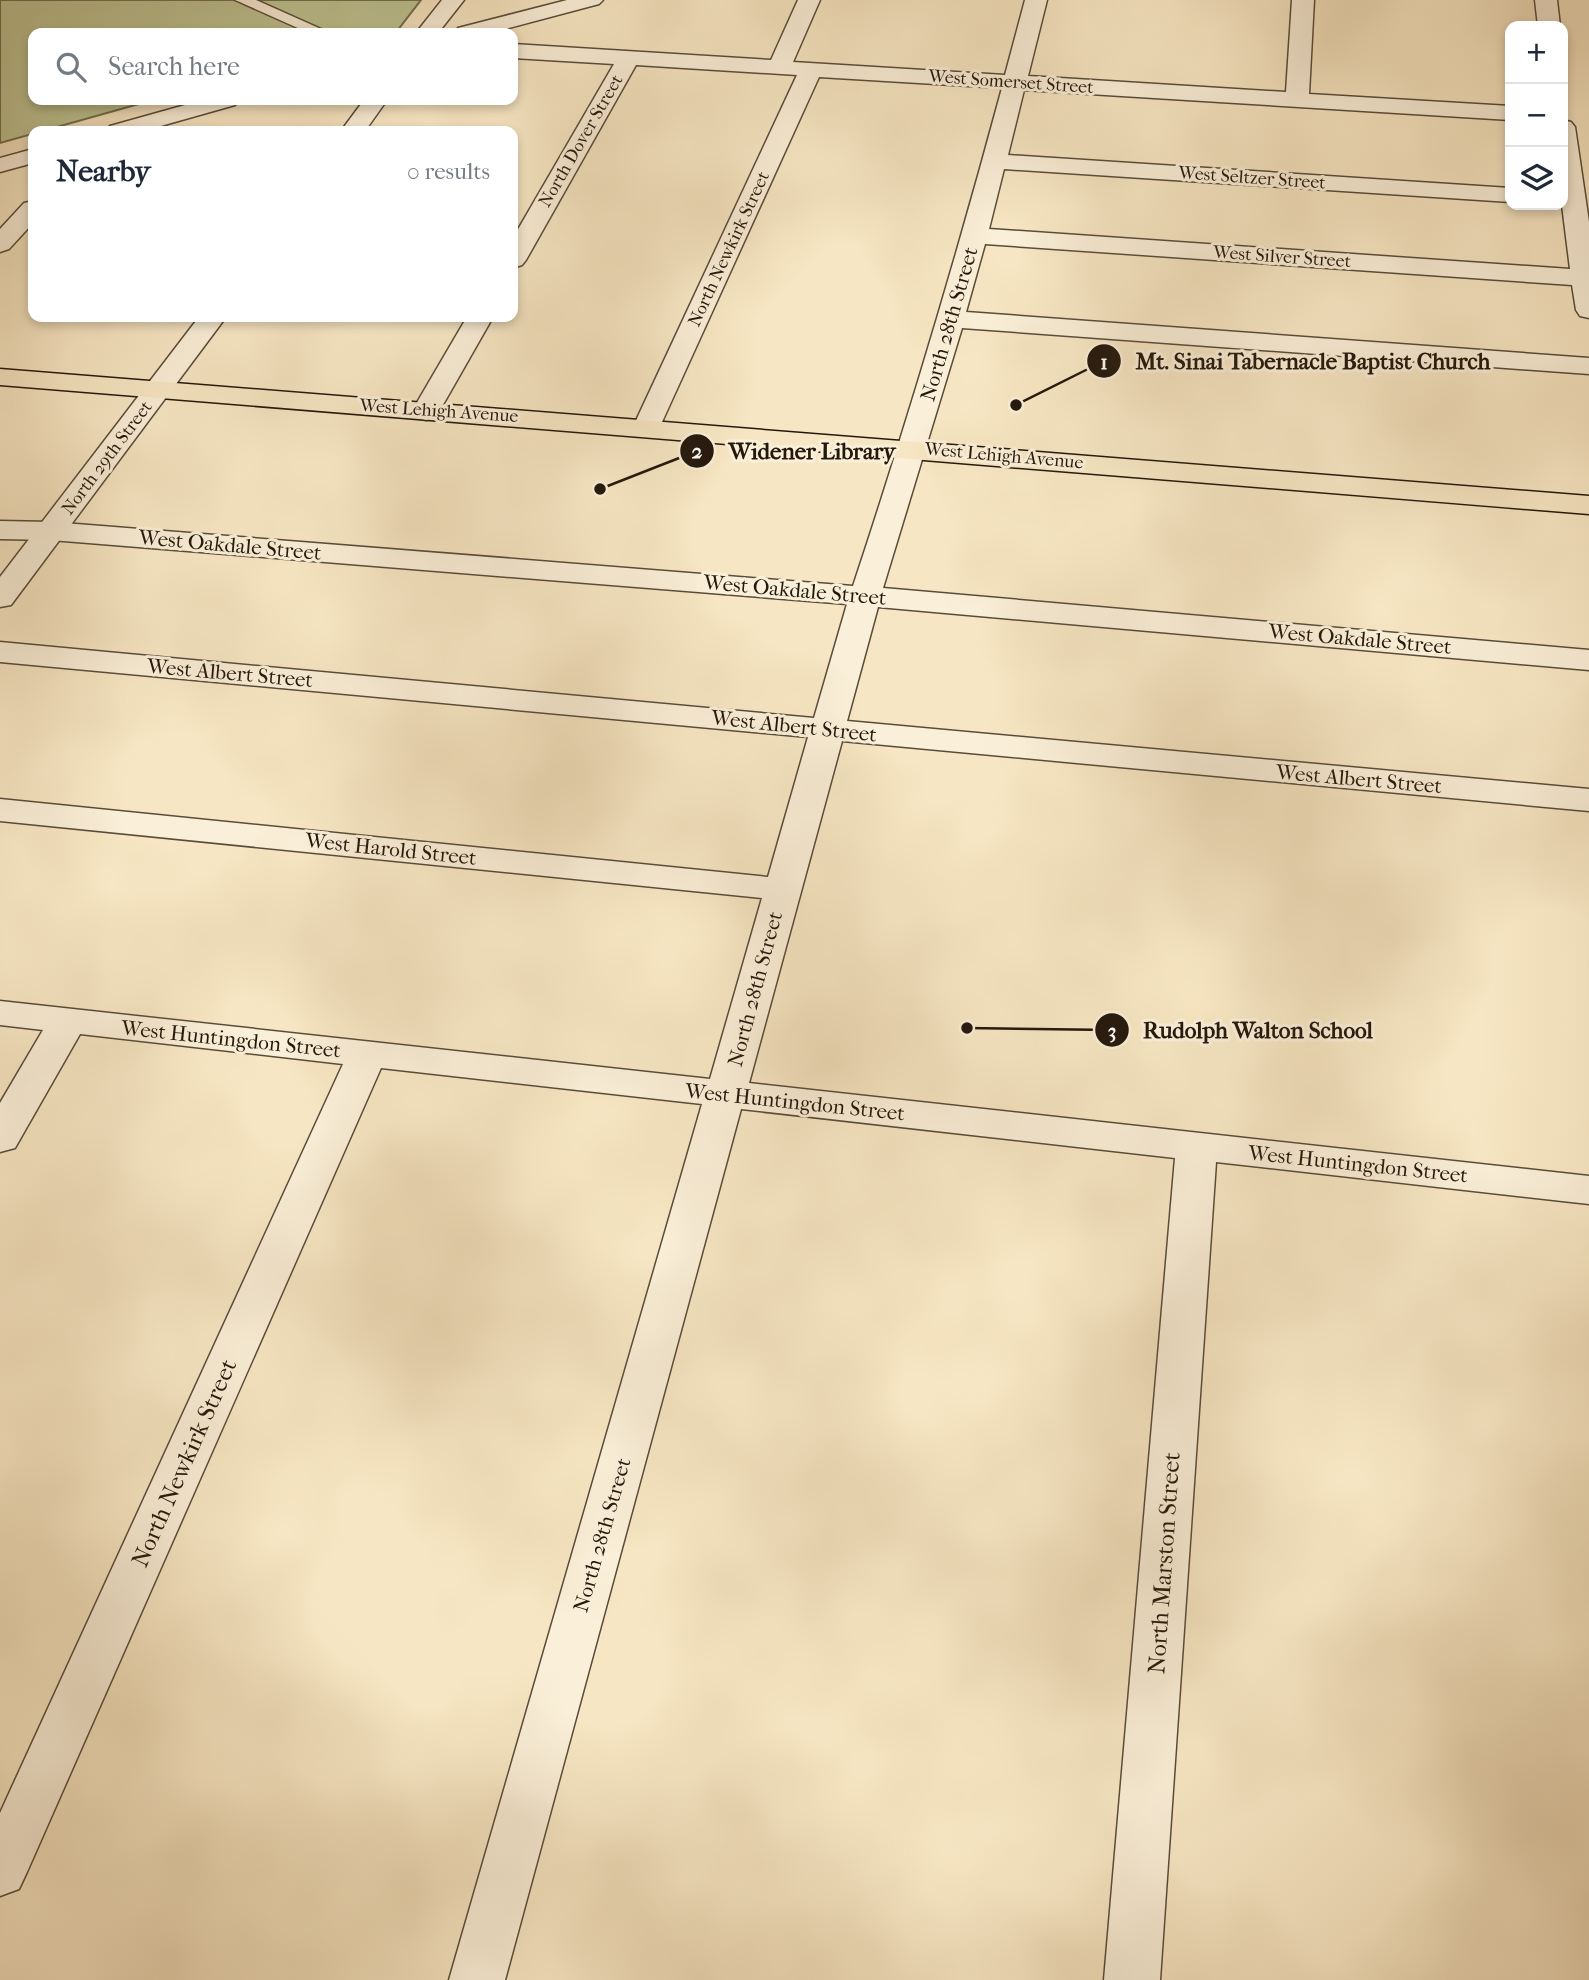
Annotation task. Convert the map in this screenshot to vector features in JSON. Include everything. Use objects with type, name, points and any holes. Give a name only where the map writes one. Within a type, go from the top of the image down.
[{"type":"main road","name":"West Lehigh Avenue","points":[[0,377],[913,448],[1589,505]]},
{"type":"street","points":[[430,28],[453,0]]},
{"type":"street","points":[[457,28],[499,11],[537,0]]},
{"type":"street","points":[[485,28],[592,0]]},
{"type":"street","points":[[779,68],[809,0]]},
{"type":"street","name":"North 28th Street","points":[[477,1980],[865,596],[913,448],[975,236],[1036,0]]},
{"type":"street","points":[[1297,100],[1303,0]]},
{"type":"street","points":[[1546,0],[1548,21]]},
{"type":"street","name":"West Somerset Street","points":[[518,51],[1505,113]]},
{"type":"street","name":"North Dover Street","points":[[518,251],[629,58]]},
{"type":"street","name":"North Newkirk Street","points":[[647,427],[811,70]]},
{"type":"street","points":[[136,126],[209,105]]},
{"type":"street","points":[[357,126],[372,105]]},
{"type":"street","points":[[1568,117],[1589,118]]},
{"type":"street","points":[[1566,147],[1589,310]]},
{"type":"street","points":[[0,165],[28,157]]},
{"type":"street","name":"West Seltzer Street","points":[[993,161],[1505,195]]},
{"type":"street","points":[[0,244],[28,213]]},
{"type":"street","name":"West Silver Street","points":[[975,236],[1586,278]]},
{"type":"street","points":[[949,319],[1589,366]]},
{"type":"street","name":"North 29th Street","points":[[0,598],[210,322]]},
{"type":"street","points":[[426,411],[477,322]]},
{"type":"street","name":"West Oakdale Street","points":[[0,530],[51,531],[865,596],[1589,660]]},
{"type":"street","name":"West Albert Street","points":[[0,652],[830,727],[878,736],[1589,800]]},
{"type":"street","name":"West Harold Street","points":[[0,810],[782,889]]},
{"type":"street","name":"West Huntingdon Street","points":[[0,1013],[1589,1190]]},
{"type":"street","points":[[0,1138],[68,1021]]},
{"type":"street","name":"North Newkirk Street","points":[[0,1872],[367,1054]]},
{"type":"street","name":"North Marston Street","points":[[1132,1980],[1197,1146]]},
{"type":"lane","points":[[243,0],[310,28]]},
{"type":"green space","points":[[0,0],[421,0],[399,28],[28,28],[28,105],[135,105],[60,126],[28,126],[28,135],[0,143]]},
{"type":"place","name":"Mt. Sinai Tabernacle Baptist Church","points":[[1016,405]]},
{"type":"place","name":"Widener Library","points":[[600,489]]},
{"type":"place","name":"Rudolph Walton School","points":[[967,1028]]}]
